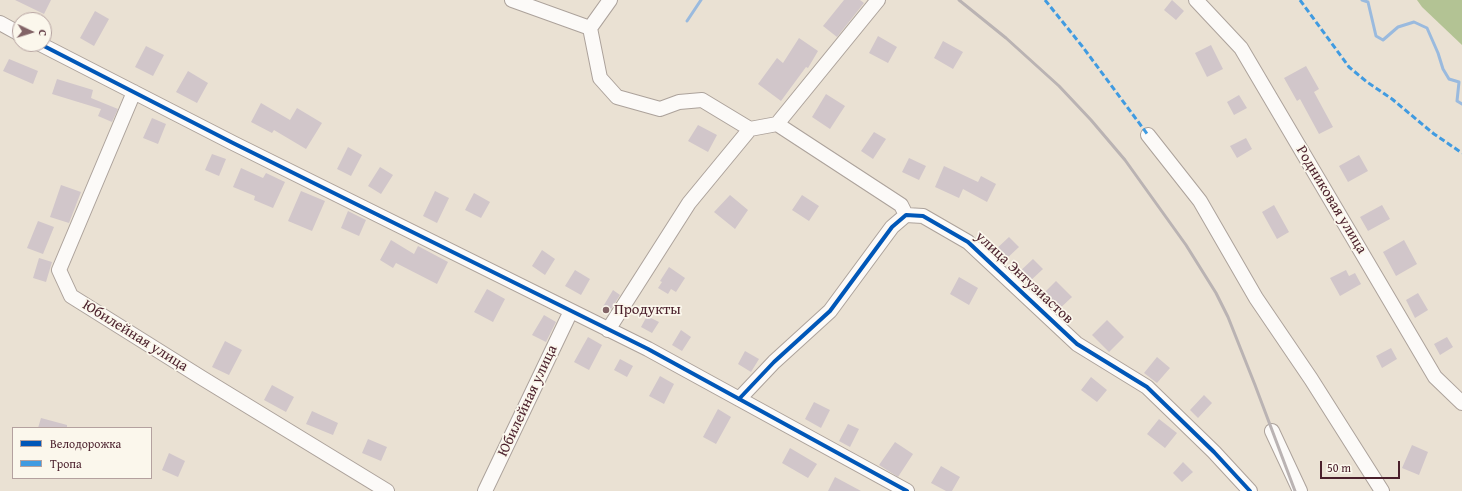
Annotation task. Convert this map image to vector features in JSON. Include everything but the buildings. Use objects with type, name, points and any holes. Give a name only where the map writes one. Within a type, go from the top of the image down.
[{"type":"street","points":[[512,0],[590,28]]},
{"type":"street","points":[[610,0],[590,28],[600,78],[617,97],[660,109],[679,102],[702,100],[750,129]]},
{"type":"street","points":[[608,330],[689,203],[750,129],[777,124],[878,0]]},
{"type":"street","name":"Родниковая улица","points":[[1196,0],[1241,48],[1435,377],[1462,403]]},
{"type":"street","points":[[0,23],[12,30]]},
{"type":"street","points":[[52,50],[233,143],[648,349],[907,491]]},
{"type":"street","name":"Юбилейная улица","points":[[134,92],[59,270],[71,296],[387,491]]},
{"type":"street","points":[[739,399],[774,362],[830,311],[892,226],[906,215],[900,205],[777,124]]},
{"type":"street","points":[[1148,135],[1200,201],[1256,298],[1311,379],[1382,491]]},
{"type":"street","name":"улица Энтузиастов","points":[[906,215],[923,216],[968,242],[1077,344],[1147,387],[1214,452],[1250,491]]},
{"type":"street","name":"Юбилейная улица","points":[[485,491],[571,311]]},
{"type":"street","points":[[1272,431],[1300,491]]},
{"type":"green space","points":[[1417,0],[1462,0],[1462,45],[1422,7]]},
{"type":"waterway","points":[[687,21],[701,0]]},
{"type":"waterway","points":[[1362,0],[1368,2],[1376,36],[1383,40],[1398,27],[1414,22],[1427,28],[1443,69],[1449,79],[1459,82],[1457,101],[1462,104]]},
{"type":"railway","points":[[959,0],[1006,38],[1059,86],[1091,120],[1125,160],[1186,245],[1216,293],[1228,317],[1295,491]]},
{"type":"marked path","points":[[1045,0],[1082,46],[1148,135]]},
{"type":"marked path","points":[[1300,0],[1349,67],[1367,82],[1392,99],[1434,134],[1462,153]]},
{"type":"cycle path","points":[[52,50],[233,143],[648,349],[907,491]]},
{"type":"cycle path","points":[[739,399],[774,362],[830,311],[892,227],[906,215],[923,216],[968,242],[1077,344],[1147,387],[1214,452],[1250,491]]},
{"type":"place","name":"Продукты","points":[[606,310]]}]
